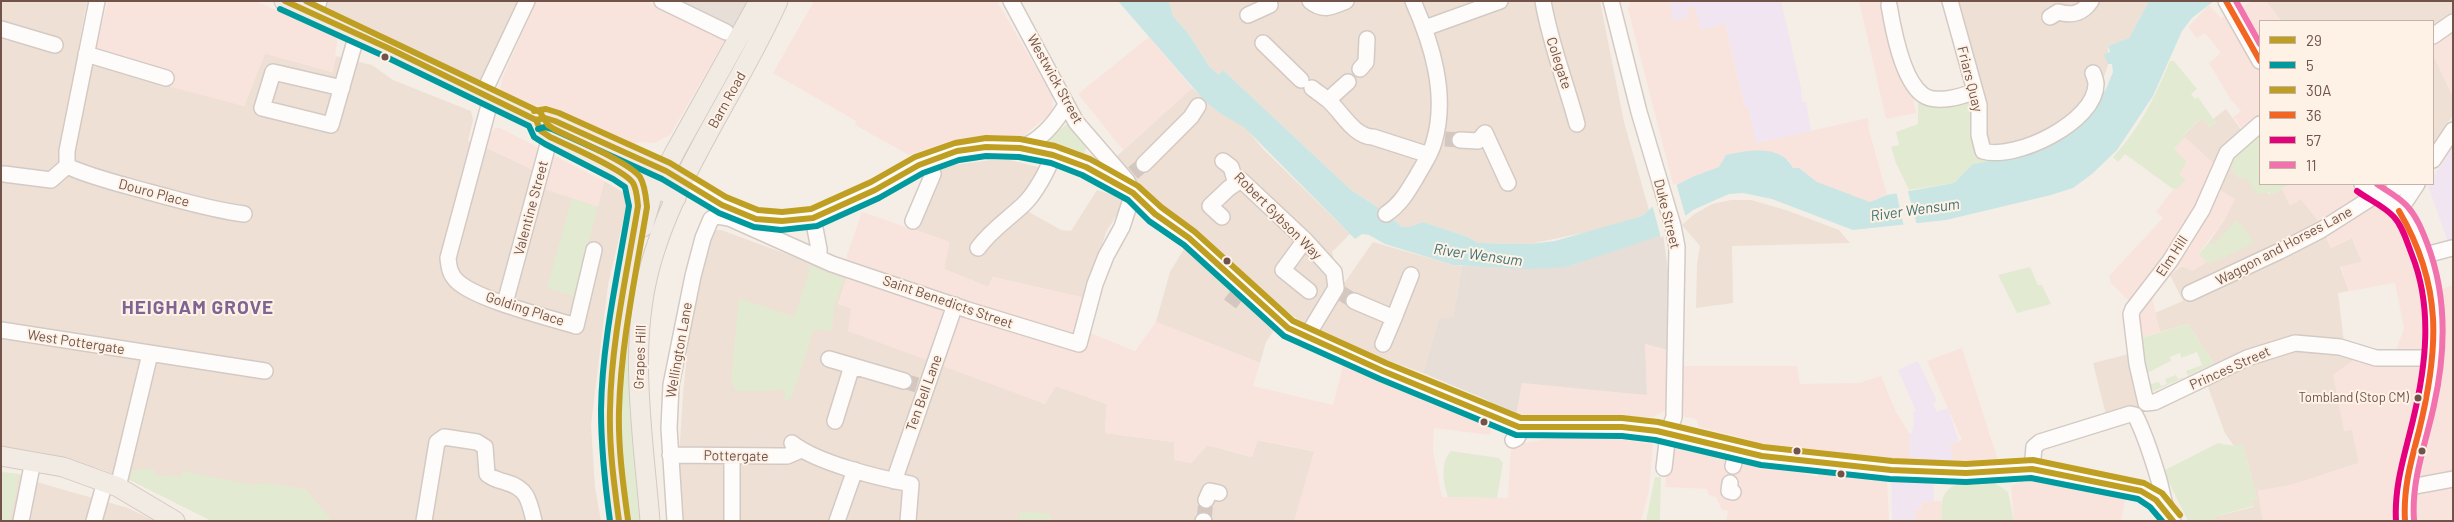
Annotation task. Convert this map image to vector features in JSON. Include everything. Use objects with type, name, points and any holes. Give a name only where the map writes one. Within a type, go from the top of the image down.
[{"type":"main road","points":[[284,1],[316,8],[358,34],[536,120],[545,118],[555,121],[680,190]]},
{"type":"main road","name":"Barn Road","points":[[661,179],[759,1]]},
{"type":"main road","name":"Barn Road","points":[[680,190],[756,49],[778,1]]},
{"type":"main road","points":[[536,120],[541,131],[550,137],[618,171],[635,176],[661,179]]},
{"type":"main road","name":"Grapes Hill","points":[[618,171],[634,185],[638,206],[617,332],[610,410],[613,479],[619,521]]},
{"type":"main road","name":"Grapes Hill","points":[[625,283],[661,179]]},
{"type":"main road","name":"Grapes Hill","points":[[650,521],[637,385],[640,325],[653,254],[680,190]]},
{"type":"main road","points":[[1,456],[63,467],[112,484],[175,521]]},
{"type":"street","points":[[4,174],[52,180],[67,166],[67,151],[97,1]]},
{"type":"street","name":"Golding Place","points":[[527,1],[487,96],[441,259],[458,283],[480,294],[576,326],[594,250]]},
{"type":"street","points":[[662,1],[726,32]]},
{"type":"street","name":"Westwick Street","points":[[1011,1],[1076,122],[1134,172],[1133,194],[1156,214],[1189,238],[1272,316],[1288,328],[1383,371],[1522,428]]},
{"type":"street","points":[[1310,1],[1318,7],[1326,9],[1346,1]]},
{"type":"street","points":[[1386,214],[1397,207],[1442,144],[1438,80],[1426,28],[1413,1]]},
{"type":"street","points":[[1426,28],[1500,1]]},
{"type":"street","name":"Colegate","points":[[1543,1],[1550,41],[1560,64],[1578,124]]},
{"type":"street","name":"Duke Street","points":[[1610,1],[1639,112],[1673,226],[1678,263],[1675,435],[1664,468]]},
{"type":"street","points":[[2053,10],[2067,15],[2081,12],[2091,1]]},
{"type":"street","name":"Friars Quay","points":[[1955,2],[1979,105],[1979,134],[1984,151],[1992,154],[2004,152],[2042,141],[2065,128],[2085,107],[2094,94],[2096,85],[2094,73]]},
{"type":"street","points":[[2227,4],[2259,59]]},
{"type":"street","points":[[1248,15],[1270,5]]},
{"type":"street","points":[[1889,5],[1903,61],[1913,84],[1923,95],[1934,99],[1942,99],[1965,96],[1975,91]]},
{"type":"street","points":[[2434,35],[2453,22]]},
{"type":"street","points":[[1,30],[55,45]]},
{"type":"street","points":[[342,88],[273,72],[262,108],[331,125],[342,88],[358,34]]},
{"type":"street","points":[[1360,69],[1366,62],[1367,40]]},
{"type":"street","points":[[1263,43],[1307,84],[1328,100],[1366,137],[1442,144],[1478,142],[1485,133],[1508,183]]},
{"type":"street","points":[[86,54],[166,78]]},
{"type":"street","points":[[1328,100],[1348,82]]},
{"type":"street","points":[[1020,148],[1032,144],[1050,127],[1066,105]]},
{"type":"street","points":[[1134,172],[1191,117],[1198,106]]},
{"type":"street","name":"Elm Hill","points":[[2146,403],[2137,364],[2129,305],[2162,274],[2202,210],[2227,153],[2259,125]]},
{"type":"street","points":[[2434,158],[2453,130]]},
{"type":"street","name":"Valentine Street","points":[[505,303],[504,277],[550,137]]},
{"type":"street","points":[[680,190],[756,219],[782,221],[813,218],[875,190],[930,160],[957,151],[986,147],[1020,148],[1053,155],[1086,168],[1133,194]]},
{"type":"street","points":[[978,248],[994,228],[1025,204],[1049,168],[1053,155]]},
{"type":"street","points":[[913,221],[933,174],[930,160]]},
{"type":"street","name":"Robert Gybson Way","points":[[1223,161],[1231,167],[1234,177],[1241,180],[1305,240],[1334,272],[1338,290],[1307,336]]},
{"type":"street","name":"Douro Place","points":[[67,166],[86,174],[172,198],[226,212],[244,214]]},
{"type":"street","points":[[1222,217],[1210,206],[1229,188],[1241,180]]},
{"type":"street","points":[[2363,185],[2399,210],[2413,232],[2422,256],[2434,306],[2434,358],[2405,494],[2405,521]]},
{"type":"street","points":[[2399,210],[2416,185]]},
{"type":"street","name":"Saint Benedicts Street","points":[[717,216],[728,218],[819,258],[955,305],[1079,344],[1095,284],[1106,256],[1125,220],[1133,194]]},
{"type":"street","name":"Waggon and Horses Lane","points":[[2190,293],[2321,230],[2376,195]]},
{"type":"street","name":"Wellington Lane","points":[[675,521],[670,454],[669,418],[671,385],[682,327],[703,238],[711,219],[717,216]]},
{"type":"street","points":[[813,218],[819,258]]},
{"type":"street","points":[[1305,240],[1283,270],[1309,291]]},
{"type":"street","points":[[2422,256],[2452,248]]},
{"type":"street","points":[[1383,344],[1411,275]]},
{"type":"street","points":[[1354,301],[1394,318]]},
{"type":"street","name":"Ten Bell Lane","points":[[894,481],[916,385],[955,305]]},
{"type":"street","name":"West Pottergate","points":[[1,330],[265,371]]},
{"type":"street","name":"Princes Street","points":[[2146,403],[2155,402],[2247,358],[2295,343],[2302,342],[2340,347],[2376,358],[2434,358]]},
{"type":"street","points":[[94,521],[112,484],[150,354]]},
{"type":"street","points":[[828,359],[916,385]]},
{"type":"street","points":[[835,420],[852,366]]},
{"type":"street","points":[[2032,469],[2034,447],[2040,442],[2094,424],[2130,414],[2135,415],[2158,476],[2169,515]]},
{"type":"street","points":[[1513,440],[1518,438],[1522,428],[1622,427],[1675,435],[1735,459],[1927,472],[2032,469],[2132,488],[2149,494],[2169,515]]},
{"type":"street","points":[[424,521],[436,442],[444,437],[477,442],[485,447],[481,478],[520,487],[524,492],[534,521]]},
{"type":"street","name":"Pottergate","points":[[670,454],[787,456],[796,446],[855,470],[911,484],[908,521]]},
{"type":"street","points":[[732,456],[732,521]]},
{"type":"street","points":[[21,521],[33,461]]},
{"type":"street","points":[[837,521],[855,470]]},
{"type":"street","points":[[2405,494],[2453,479]]},
{"type":"shaded area","points":[[1,1],[87,1],[77,55],[244,106],[265,53],[332,72],[336,56],[372,65],[393,80],[471,111],[473,120],[468,141],[485,147],[548,177],[545,189],[598,206],[604,181],[623,192],[628,200],[608,285],[591,425],[595,487],[601,521],[212,521],[130,480],[103,470],[44,453],[1,448]]},
{"type":"shaded area","points":[[108,1],[255,1],[338,36],[333,72],[265,54],[244,106],[163,85],[93,59]]},
{"type":"shaded area","points":[[328,1],[521,1],[483,79],[479,80],[324,12]]},
{"type":"shaded area","points":[[536,1],[646,1],[726,39],[670,135],[655,143],[639,142],[633,145],[500,91],[502,79]]},
{"type":"shaded area","points":[[677,1],[747,1],[734,29]]},
{"type":"shaded area","points":[[814,1],[997,1],[1053,97],[1052,112],[1022,137],[977,137],[945,143],[909,155],[855,125],[856,121],[773,73]]},
{"type":"shaded area","points":[[1169,1],[1600,1],[1624,122],[1649,210],[1642,216],[1592,231],[1530,244],[1478,243],[1468,237],[1423,222],[1409,227],[1402,227],[1385,212],[1351,190],[1223,70],[1219,75],[1209,66],[1188,33],[1173,16]]},
{"type":"shaded area","points":[[1631,1],[1669,1],[1674,21],[1689,17],[1687,8],[1695,6],[1725,24],[1745,107],[1748,107],[1757,143],[1868,118],[1869,130],[1887,195],[1870,202],[1852,197],[1817,182],[1799,168],[1793,168],[1789,160],[1720,167],[1692,177],[1674,188],[1628,9]]},
{"type":"shaded area","points":[[1669,1],[1781,1],[1801,88],[1802,102],[1806,102],[1811,131],[1756,143],[1748,107],[1745,107],[1725,24],[1701,30],[1695,6],[1687,8],[1689,17],[1673,21]]},
{"type":"shaded area","points":[[1859,1],[1895,1],[1916,113],[1886,119]]},
{"type":"shaded area","points":[[1946,1],[2149,1],[2129,38],[2108,46],[2108,65],[2098,94],[2064,136],[1993,161],[1975,91]]},
{"type":"shaded area","points":[[2253,1],[2266,1],[2280,20],[2259,20],[2259,122],[2245,133],[2233,117],[2241,111],[2231,100],[2209,63],[2221,53],[2205,33],[2197,38],[2188,27],[2209,5],[2221,18]]},
{"type":"shaded area","points":[[2266,1],[2453,1],[2453,16],[2434,27],[2434,20],[2280,20]]},
{"type":"shaded area","points":[[2453,16],[2453,97],[2434,55],[2434,27]]},
{"type":"shaded area","points":[[1149,37],[1192,88],[1123,150],[1078,94]]},
{"type":"shaded area","points":[[2434,56],[2453,97],[2453,115],[2434,144]]},
{"type":"shaded area","points":[[1192,88],[1218,112],[1244,126],[1263,149],[1350,234],[1332,252],[1341,283],[1345,282],[1373,242],[1462,266],[1453,318],[1439,318],[1423,373],[1318,335],[1287,311],[1266,342],[1260,363],[1156,322],[1170,272],[1184,249],[1141,210],[1107,165]]},
{"type":"shaded area","points":[[2226,109],[2251,143],[2239,154],[2230,167],[2239,178],[2246,178],[2271,195],[2282,189],[2290,205],[2301,199],[2320,223],[2331,248],[2352,238],[2362,262],[2340,267],[2349,291],[2338,293],[2344,343],[2365,351],[2344,431],[2352,429],[2359,463],[2291,485],[2258,491],[2263,521],[2215,521],[2214,517],[2253,507],[2252,500],[2257,499],[2243,445],[2234,446],[2225,433],[2202,371],[2214,364],[2188,324],[2160,332],[2155,313],[2183,301],[2170,275],[2200,253],[2225,219],[2234,199],[2209,184],[2216,166],[2183,136],[2202,118],[2210,127],[2216,123],[2213,119]]},
{"type":"shaded area","points":[[495,128],[500,128],[604,181],[598,207],[545,189],[548,177],[485,147],[489,136]]},
{"type":"shaded area","points":[[2185,137],[2216,166],[2209,184],[2235,199],[2225,219],[2199,253],[2207,262],[2193,271],[2181,266],[2170,275],[2167,270],[2151,293],[2160,332],[2141,338],[2131,303],[2111,283],[2109,276],[2163,218],[2156,212],[2172,191],[2185,179],[2179,174],[2174,149]]},
{"type":"shaded area","points":[[2453,146],[2453,256],[2428,186],[2434,185],[2434,176]]},
{"type":"shaded area","points":[[991,160],[1010,160],[1042,168],[1022,208],[1061,230],[1071,231],[1097,190],[1127,199],[1106,232],[1085,298],[993,277],[988,287],[944,269],[949,242],[907,227],[907,218],[927,174],[954,165]]},
{"type":"shaded area","points":[[2289,185],[2396,185],[2388,190],[2378,205],[2392,219],[2416,260],[2428,293],[2453,285],[2453,521],[2263,521],[2258,491],[2291,485],[2359,463],[2352,430],[2344,431],[2333,375],[2365,351],[2396,350],[2404,328],[2395,283],[2349,291],[2341,267],[2362,262],[2352,238],[2331,248],[2320,223],[2301,199],[2290,205],[2282,189]]},
{"type":"shaded area","points":[[1731,200],[1751,200],[1786,210],[1839,230],[1850,243],[1732,246],[1733,303],[1696,308],[1697,264],[1700,246],[1682,225],[1693,215],[1712,204]]},
{"type":"shaded area","points":[[862,212],[950,242],[944,269],[988,287],[993,277],[1085,298],[1078,328],[1135,351],[1156,322],[1260,363],[1253,386],[1333,405],[1344,362],[1491,424],[1490,435],[1434,428],[1433,451],[1442,497],[1508,498],[1511,445],[1560,437],[1604,437],[1653,444],[1649,490],[1641,521],[1294,521],[1314,451],[1258,440],[1252,457],[1208,445],[1191,463],[1174,460],[1174,442],[1105,433],[1107,404],[1056,386],[1045,404],[848,331],[851,308],[838,304],[847,276],[847,255]]},
{"type":"shaded area","points":[[712,230],[721,230],[847,276],[838,304],[851,308],[1044,404],[1056,386],[1107,404],[1105,433],[1174,442],[1191,463],[1207,445],[1252,457],[1257,440],[1317,452],[1295,521],[683,521],[679,457],[683,394],[691,314]]},
{"type":"shaded area","points":[[1663,233],[1668,270],[1668,350],[1645,344],[1647,395],[1522,383],[1516,416],[1485,399],[1423,373],[1439,318],[1453,318],[1462,266],[1566,267]]},
{"type":"shaded area","points":[[1645,344],[1668,350],[1668,366],[1797,366],[1800,384],[1859,383],[1881,376],[1896,412],[1910,434],[1910,460],[1886,462],[1889,521],[1726,521],[1728,511],[1722,510],[1716,497],[1709,495],[1707,489],[1665,487],[1669,448],[1678,445],[1818,477],[1817,457],[1699,427],[1696,419],[1669,414],[1668,409],[1653,417],[1516,415],[1522,383],[1647,394]]},
{"type":"shaded area","points":[[1962,348],[1997,457],[1996,464],[1953,462],[1950,445],[1962,440],[1927,361]]},
{"type":"shaded area","points":[[2133,353],[2141,407],[2106,415],[2093,363]]},
{"type":"shaded area","points":[[1918,361],[1937,401],[1933,404],[1937,412],[1948,408],[1959,442],[1950,445],[1953,462],[1933,464],[1934,501],[1921,502],[1922,509],[1915,509],[1915,521],[1892,521],[1891,470],[1909,471],[1910,434],[1912,433],[1914,422],[1913,412],[1916,411],[1898,370]]},
{"type":"shaded area","points":[[1,472],[19,474],[40,483],[128,508],[155,521],[1,521]]},
{"type":"shaded area","points":[[2021,481],[2063,483],[2126,495],[2121,521],[2014,521],[2011,486]]},
{"type":"shaded area","points":[[1921,501],[1941,501],[1942,521],[1915,521],[1915,509],[1922,509]]},
{"type":"green space","points":[[2170,61],[2174,61],[2197,89],[2191,94],[2195,99],[2198,97],[2216,123],[2210,128],[2202,118],[2183,135],[2185,137],[2174,149],[2187,162],[2179,174],[2186,179],[2178,188],[2173,189],[2125,154],[2118,162],[2113,157],[2123,146],[2146,112]]},
{"type":"green space","points":[[1975,91],[1993,161],[1973,164],[1954,183],[1909,190],[1896,163],[1891,147],[1899,145],[1896,132],[1918,124],[1918,95]]},
{"type":"green space","points":[[1069,122],[1087,143],[1084,157],[1040,146]]},
{"type":"green space","points":[[2259,137],[2259,185],[2288,185],[2270,196],[2269,192],[2257,194],[2246,178],[2239,178],[2230,167],[2242,149]]},
{"type":"green space","points":[[572,198],[598,207],[574,296],[547,288]]},
{"type":"green space","points":[[2236,220],[2245,229],[2254,243],[2209,264],[2199,254],[2209,242],[2213,245]]},
{"type":"green space","points":[[808,265],[844,279],[834,307],[832,331],[814,329],[792,396],[785,403],[785,390],[737,391],[731,380],[739,298],[794,317],[810,270],[807,268]]},
{"type":"green space","points":[[2030,267],[2038,285],[2042,285],[2051,304],[2017,313],[1998,275]]},
{"type":"green space","points":[[633,311],[630,374],[641,521],[627,521],[617,446],[621,380]]},
{"type":"green space","points":[[2188,324],[2214,364],[2188,376],[2186,371],[2202,365],[2197,352],[2181,358],[2180,353],[2170,357],[2171,361],[2147,373],[2151,384],[2159,382],[2161,386],[2167,384],[2165,379],[2176,375],[2178,379],[2186,377],[2154,391],[2147,381],[2145,374],[2141,338]]},
{"type":"green space","points":[[2218,443],[2234,446],[2243,444],[2257,499],[2252,500],[2253,506],[2214,517],[2215,521],[2188,521],[2165,474],[2165,470]]},
{"type":"green space","points":[[1451,451],[1499,458],[1503,463],[1497,498],[1448,497],[1444,479],[1444,467]]},
{"type":"green space","points":[[154,469],[155,476],[181,477],[182,471],[252,485],[265,483],[305,489],[329,516],[330,521],[212,521],[130,480],[132,470]]},
{"type":"green space","points":[[1,472],[19,474],[10,521],[1,521]]},
{"type":"green space","points":[[1655,477],[1661,477],[1660,521],[1646,521]]},
{"type":"green space","points":[[1978,480],[1995,483],[2008,492],[2014,521],[1942,521],[1942,502],[1947,490],[1959,484]]},
{"type":"green space","points":[[1020,511],[1051,514],[1050,521],[1020,521]]},
{"type":"water","name":"River Wensum","points":[[1118,1],[1169,1],[1173,16],[1188,33],[1209,66],[1219,75],[1223,70],[1351,190],[1385,212],[1402,227],[1409,227],[1423,222],[1468,237],[1478,243],[1530,244],[1555,241],[1642,216],[1677,185],[1719,167],[1726,155],[1744,152],[1763,151],[1781,155],[1788,160],[1793,168],[1799,168],[1817,182],[1870,202],[1887,195],[1954,183],[1973,164],[2033,153],[2067,134],[2095,104],[2106,89],[2113,72],[2112,64],[2108,64],[2104,54],[2110,52],[2108,46],[2129,38],[2149,1],[2214,1],[2192,18],[2182,31],[2153,96],[2117,150],[2092,174],[2073,188],[1946,220],[1853,230],[1772,199],[1743,193],[1729,194],[1693,210],[1659,236],[1566,267],[1528,269],[1453,265],[1385,244],[1369,235],[1362,234],[1355,239],[1244,127],[1218,112],[1203,99]]},
{"type":"pier","points":[[1676,183],[1686,218],[1661,238],[1652,204]]},
{"type":"pier","points":[[1907,188],[1917,225],[1904,227],[1896,191]]},
{"type":"tunnel","points":[[1445,139],[1460,140]]},
{"type":"tunnel","points":[[1133,173],[1144,164]]},
{"type":"tunnel","points":[[1341,293],[1354,301]]},
{"type":"tunnel","points":[[1230,304],[1236,296]]},
{"type":"tunnel","points":[[904,381],[917,385]]},
{"type":"tunnel","points":[[1204,521],[1206,500]]},
{"type":"transit line","name":"29","points":[[285,1],[388,48],[536,120],[541,131],[550,137],[619,171],[633,183],[638,206],[620,308],[611,384],[611,452],[619,521]]},
{"type":"transit line","name":"30A","points":[[306,1],[540,112],[548,125],[625,165],[642,180],[647,207],[626,334],[620,385],[620,452],[628,520]]},
{"type":"transit line","name":"36","points":[[2226,1],[2259,59]]},
{"type":"transit line","name":"11","points":[[2236,1],[2259,42]]},
{"type":"transit line","name":"5","points":[[280,9],[384,56],[529,126],[534,137],[545,144],[625,187],[629,206],[611,308],[602,384],[602,438],[610,521]]},
{"type":"transit line","name":"30A","points":[[534,111],[546,109],[559,113],[670,163],[726,197],[758,210],[782,212],[811,209],[871,182],[915,157],[955,143],[986,138],[1020,139],[1055,146],[1090,159],[1138,186],[1161,207],[1195,232],[1293,321],[1386,363],[1521,418],[1622,418],[1658,422],[1763,447],[1892,461],[1966,464],[2033,460],[2144,483],[2162,493],[2180,515]]},
{"type":"transit line","name":"29","points":[[536,120],[545,118],[555,121],[666,171],[722,205],[756,219],[782,221],[813,218],[875,190],[919,165],[957,151],[986,147],[1020,148],[1053,155],[1086,167],[1133,193],[1155,214],[1189,238],[1288,328],[1383,371],[1519,427],[1622,427],[1657,431],[1762,456],[1891,470],[1966,473],[2032,469],[2141,491],[2156,500],[2173,521]]},
{"type":"transit line","name":"5","points":[[538,129],[545,127],[552,129],[662,179],[719,213],[754,227],[781,230],[817,226],[879,198],[923,173],[959,160],[986,156],[1019,157],[1051,163],[1082,175],[1128,200],[1149,221],[1184,245],[1284,336],[1380,379],[1516,435],[1622,436],[1655,440],[1761,465],[1890,479],[1966,482],[2031,478],[2138,499],[2150,507],[2162,521]]},
{"type":"transit line","name":"11","points":[[2379,185],[2397,197],[2411,210],[2421,228],[2434,263],[2441,303],[2441,364],[2434,405],[2417,476],[2414,520]]},
{"type":"transit line","name":"57","points":[[2357,191],[2386,210],[2400,225],[2419,275],[2423,296],[2425,316],[2424,358],[2418,400],[2398,482],[2396,521]]},
{"type":"transit line","name":"36","points":[[2399,211],[2424,265],[2433,318],[2430,373],[2426,401],[2408,475],[2405,521]]},
{"type":"place","name":"Tombland (Stop CM)","points":[[2418,398]]},
{"type":"district","name":"HEIGHAM GROVE","points":[[198,308]]}]
